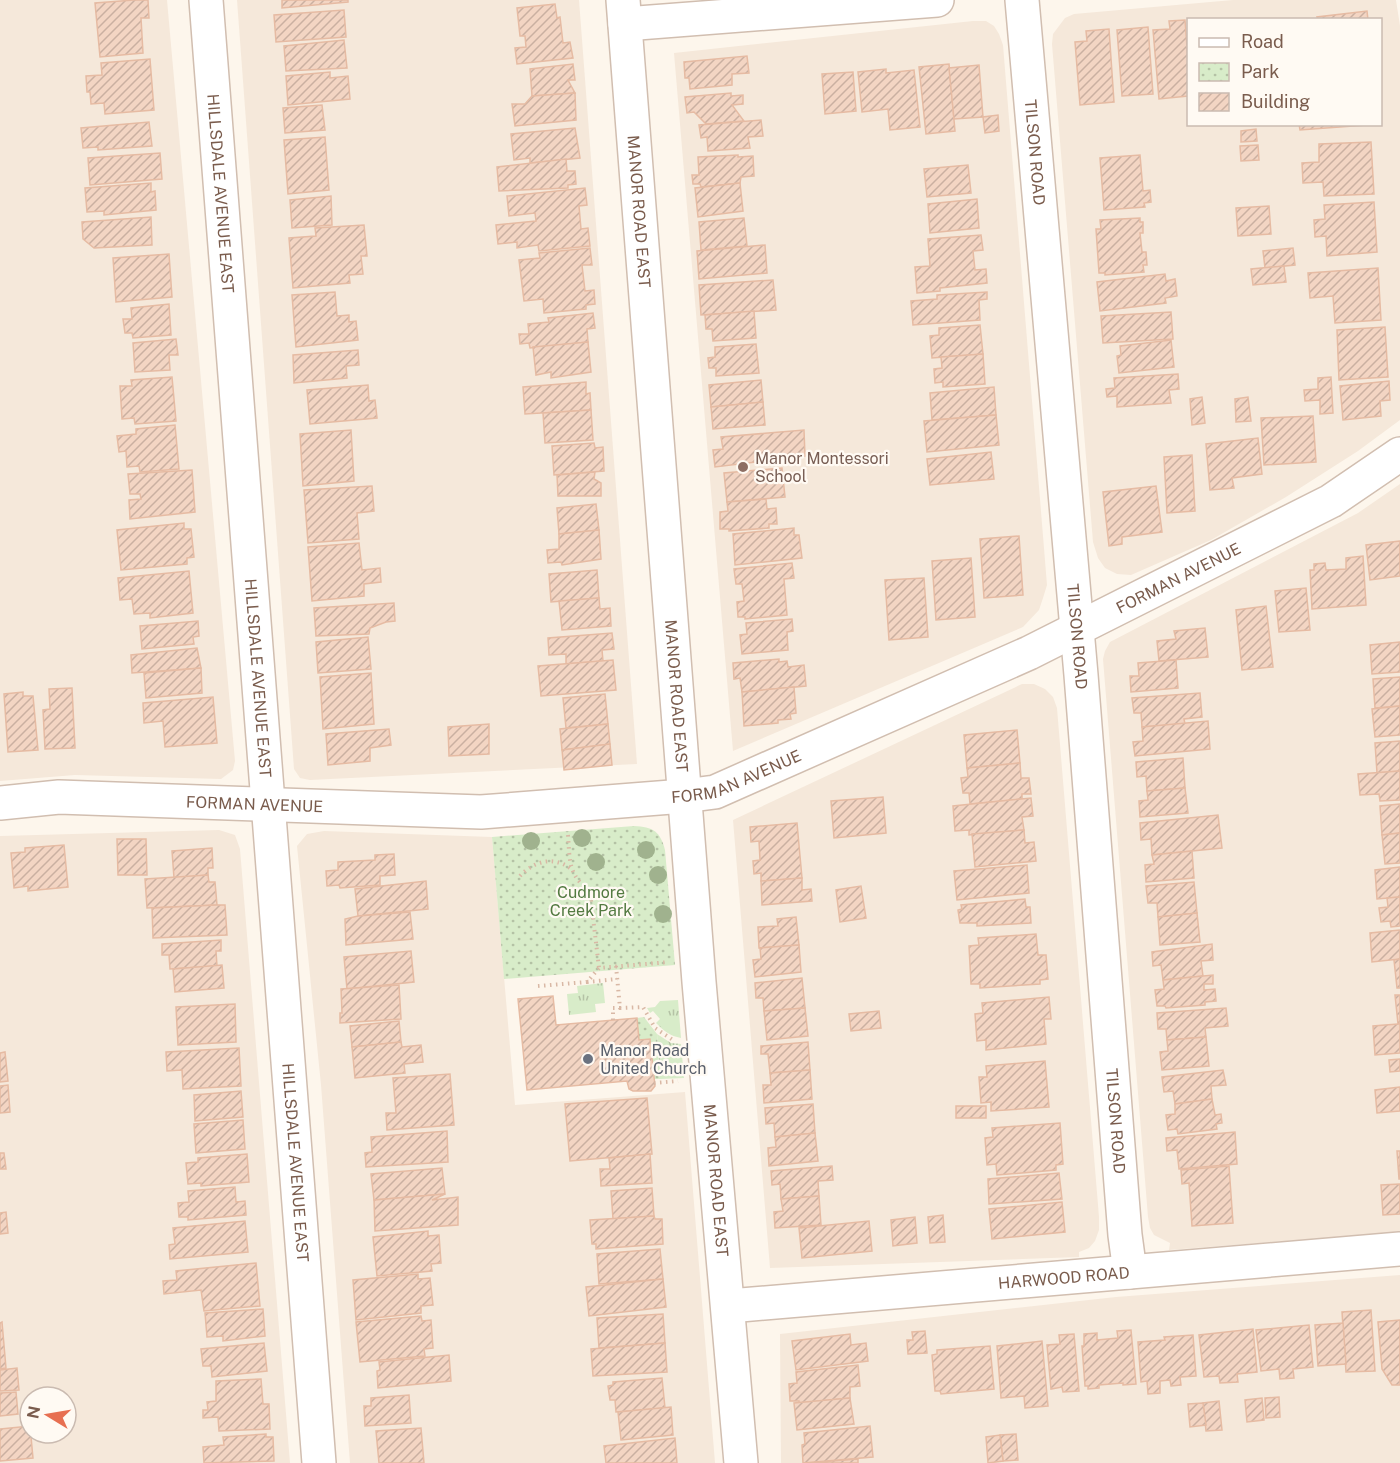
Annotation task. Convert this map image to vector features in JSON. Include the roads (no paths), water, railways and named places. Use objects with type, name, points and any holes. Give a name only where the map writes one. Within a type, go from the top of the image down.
[{"type":"street","name":"HILLSDALE AVENUE EAST","points":[[206,0],[319,1463]]},
{"type":"street","points":[[624,12],[938,0]]},
{"type":"street","name":"TILSON ROAD","points":[[1022,0],[1125,1235],[1130,1272]]},
{"type":"street","name":"MANOR ROAD EAST","points":[[624,12],[684,796],[741,1463]]},
{"type":"street","name":"FORMAN AVENUE","points":[[0,803],[59,797],[482,812],[715,792],[1029,653],[1331,501],[1400,454]]},
{"type":"street","name":"HARWOOD ROAD","points":[[729,1306],[1400,1249]]},
{"type":"place","name":"Manor Montessori School","points":[[743,467]]},
{"type":"place","name":"Manor Road United Church","points":[[588,1059]]},
{"type":"park label","name":"Cudmore Creek Park","points":[[591,901]]}]
